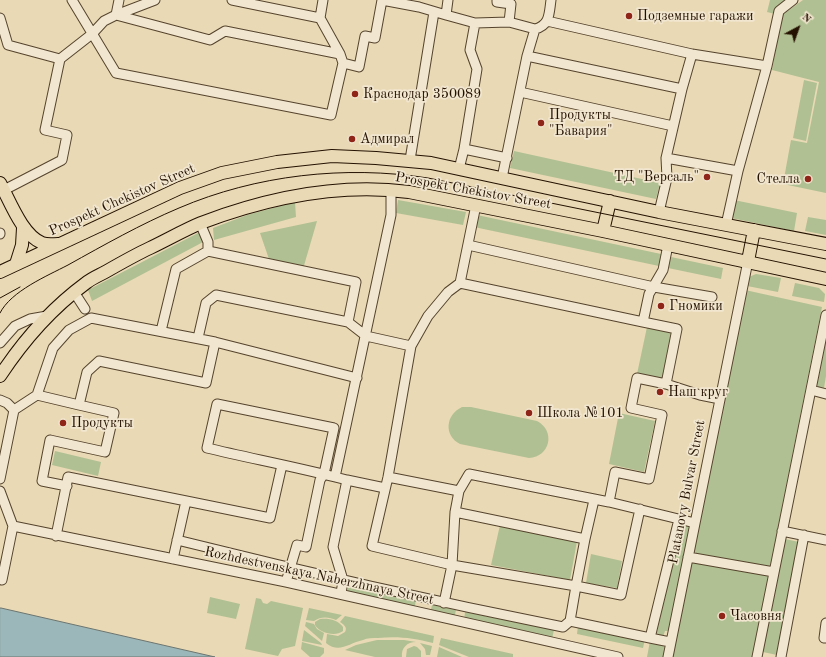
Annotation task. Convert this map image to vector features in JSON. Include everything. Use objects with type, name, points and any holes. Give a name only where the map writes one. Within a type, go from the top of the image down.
[{"type":"main road","name":"Prospekt Chekistov Street","points":[[1,271],[180,188],[222,173],[296,159],[332,156],[410,160],[459,169],[659,212],[826,244]]},
{"type":"main road","points":[[2,187],[23,228],[38,241],[43,243],[59,244]]},
{"type":"main road","name":"Prospekt Chekistov Street","points":[[0,376],[13,357],[47,316],[86,282],[200,223],[244,209],[301,195],[355,190],[391,190],[409,192],[748,261],[826,279]]},
{"type":"main road","points":[[603,231],[610,201]]},
{"type":"main road","points":[[16,264],[22,245],[23,228]]},
{"type":"main road","points":[[748,261],[754,230]]},
{"type":"street","points":[[116,15],[119,0]]},
{"type":"street","points":[[2,187],[62,160],[67,135],[45,130],[60,59],[92,34],[104,21],[155,0]]},
{"type":"street","points":[[232,0],[320,18]]},
{"type":"street","points":[[76,3],[92,34],[116,73],[331,115],[343,63],[340,54],[320,18],[324,0]]},
{"type":"street","points":[[343,63],[359,67],[365,36],[375,38],[382,0],[420,7],[475,23],[509,22],[535,29],[542,27],[547,22],[551,0]]},
{"type":"street","points":[[446,15],[448,0]]},
{"type":"street","points":[[497,0],[496,2],[512,4],[509,22]]},
{"type":"street","points":[[726,225],[738,171],[767,66],[779,11],[793,0]]},
{"type":"street","points":[[410,160],[434,12]]},
{"type":"street","points":[[116,15],[210,40],[225,31],[340,54]]},
{"type":"street","points":[[0,18],[8,45],[60,59]]},
{"type":"street","points":[[547,22],[692,54],[767,66]]},
{"type":"street","points":[[459,169],[464,149],[477,69],[470,50],[475,23]]},
{"type":"street","points":[[502,178],[527,56],[535,29]]},
{"type":"street","points":[[659,212],[667,178],[666,158],[682,89],[692,54]]},
{"type":"street","points":[[527,56],[682,89]]},
{"type":"street","points":[[520,92],[673,126]]},
{"type":"street","points":[[464,149],[507,158]]},
{"type":"street","points":[[666,158],[738,171]]},
{"type":"street","points":[[335,477],[392,215],[391,190]]},
{"type":"street","points":[[476,206],[460,283],[448,292],[428,316],[411,346],[388,477],[372,546],[452,565],[576,586],[621,596],[640,509]]},
{"type":"street","points":[[200,223],[208,242],[208,251]]},
{"type":"street","points":[[468,245],[654,287],[712,297]]},
{"type":"street","points":[[643,322],[650,294],[663,270],[668,245]]},
{"type":"street","points":[[161,331],[176,269],[208,251],[356,282],[348,322]]},
{"type":"street","name":"Platanovy Bulvar Street","points":[[668,657],[748,261]]},
{"type":"street","points":[[460,283],[677,329],[666,384]]},
{"type":"street","points":[[74,292],[85,309]]},
{"type":"street","points":[[198,338],[206,303],[216,295],[348,322],[366,336],[411,346]]},
{"type":"street","points":[[757,657],[825,327],[826,314]]},
{"type":"street","points":[[0,343],[15,326],[30,319],[47,316]]},
{"type":"street","points":[[0,480],[14,410],[37,395],[53,348],[69,330],[91,318],[216,342],[356,378]]},
{"type":"street","points":[[79,405],[86,372],[99,361],[206,382],[216,342]]},
{"type":"street","points":[[609,502],[615,472],[649,478],[662,415],[631,408],[637,378],[666,384],[700,395],[720,399]]},
{"type":"street","points":[[811,390],[826,394]]},
{"type":"street","points":[[37,395],[114,413],[106,452],[50,440],[42,481],[67,486]]},
{"type":"street","points":[[0,400],[14,410]]},
{"type":"street","points":[[286,582],[297,545],[306,547],[320,480],[324,474],[334,428],[217,404],[207,448],[324,474],[347,480],[385,488]]},
{"type":"street","points":[[56,536],[68,477],[270,518],[282,465]]},
{"type":"street","points":[[444,603],[452,565],[455,512],[459,491],[469,474],[609,502],[695,523]]},
{"type":"street","points":[[388,477],[459,491]]},
{"type":"street","points":[[341,594],[343,580],[333,547],[347,480]]},
{"type":"street","points":[[0,491],[13,526],[2,580]]},
{"type":"street","points":[[559,643],[556,640],[558,631],[570,621],[585,539],[594,500]]},
{"type":"street","points":[[173,559],[186,501]]},
{"type":"street","points":[[455,512],[585,539]]},
{"type":"street","points":[[650,638],[679,519]]},
{"type":"street","name":"Rozhdestvenskaya Naberzhnaya Street","points":[[13,526],[286,582],[618,657]]},
{"type":"street","points":[[782,531],[826,540]]},
{"type":"street","points":[[782,657],[804,535]]},
{"type":"street","points":[[177,540],[290,568],[444,603],[563,627]]},
{"type":"street","points":[[688,557],[774,572]]},
{"type":"street","points":[[419,612],[421,597]]},
{"type":"street","points":[[462,622],[463,607]]},
{"type":"street","points":[[570,621],[670,642]]},
{"type":"street","points":[[826,623],[824,638],[826,638]]},
{"type":"green space","points":[[770,0],[786,0],[777,8],[775,14],[767,12]]},
{"type":"green space","points":[[803,0],[826,0],[826,193],[783,184],[791,140],[807,143],[819,82],[772,70],[782,15]]},
{"type":"green space","points":[[804,80],[817,83],[806,141],[793,138]]},
{"type":"green space","points":[[514,151],[660,183],[656,199],[510,168]]},
{"type":"green space","points":[[398,200],[466,212],[463,225],[396,213]]},
{"type":"green space","points":[[734,200],[797,213],[794,231],[731,218]]},
{"type":"green space","points":[[295,202],[296,217],[214,240],[213,228],[247,215]]},
{"type":"green space","points":[[477,215],[661,254],[659,266],[474,227]]},
{"type":"green space","points":[[808,217],[826,220],[826,235],[805,231]]},
{"type":"green space","points":[[317,221],[303,269],[270,262],[260,233]]},
{"type":"green space","points":[[200,232],[205,241],[92,301],[88,290]]},
{"type":"green space","points":[[671,257],[723,268],[721,279],[668,268]]},
{"type":"green space","points":[[756,274],[781,278],[778,292],[747,286],[749,277]]},
{"type":"green space","points":[[795,283],[819,288],[825,294],[824,302],[792,296]]},
{"type":"green space","points":[[745,290],[822,307],[752,657],[672,657]]},
{"type":"green space","points":[[647,327],[671,332],[662,379],[637,374]]},
{"type":"green space","points":[[826,337],[826,376],[824,388],[817,387]]},
{"type":"green space","points":[[462,407],[471,407],[537,421],[543,425],[547,431],[548,443],[546,448],[536,457],[529,458],[460,444],[451,436],[449,426],[452,415]]},
{"type":"green space","points":[[619,413],[655,421],[644,472],[609,464]]},
{"type":"green space","points":[[55,451],[101,462],[98,476],[52,465]]},
{"type":"green space","points":[[683,520],[691,526],[669,631],[665,631],[663,637],[656,636]]},
{"type":"green space","points":[[500,525],[577,541],[570,580],[491,565]]},
{"type":"green space","points":[[785,539],[799,542],[777,655],[763,652]]},
{"type":"green space","points":[[591,554],[622,561],[617,588],[586,583]]},
{"type":"green space","points":[[348,585],[416,598],[415,606],[347,593]]},
{"type":"green space","points":[[210,597],[240,604],[236,619],[207,613]]},
{"type":"green space","points":[[256,598],[261,599],[263,603],[267,604],[271,601],[303,608],[295,646],[282,649],[278,656],[245,649]]},
{"type":"green space","points":[[432,605],[456,610],[454,619],[430,614]]},
{"type":"green space","points":[[309,608],[342,615],[336,620],[331,618],[319,618],[314,621],[306,620]]},
{"type":"green space","points":[[465,612],[554,630],[552,639],[464,621]]},
{"type":"green space","points":[[345,616],[434,636],[433,643],[406,638],[385,637],[370,638],[344,647],[335,648],[326,643],[327,634],[338,636],[345,632],[346,627],[340,622]]},
{"type":"green space","points":[[320,619],[330,619],[336,621],[343,627],[343,631],[332,634],[320,630],[315,625],[315,622]]},
{"type":"green space","points":[[306,622],[314,624],[317,629],[324,633],[322,641],[305,626]]},
{"type":"green space","points":[[578,626],[645,639],[643,648],[577,634]]},
{"type":"green space","points":[[304,630],[321,643],[322,645],[302,641]]},
{"type":"green space","points":[[441,638],[513,654],[513,657],[469,657],[439,645]]},
{"type":"green space","points":[[377,640],[404,640],[416,642],[405,646],[402,651],[402,657],[375,657],[345,650],[356,645]]},
{"type":"green space","points":[[650,641],[665,647],[664,657],[647,657]]},
{"type":"green space","points":[[302,642],[324,648],[324,653],[320,657],[310,657],[301,649]]},
{"type":"green space","points":[[420,643],[432,646],[430,655],[426,655],[425,649]]},
{"type":"green space","points":[[414,646],[421,651],[421,657],[406,657],[407,649]]},
{"type":"green space","points":[[439,647],[462,657],[437,657]]},
{"type":"water","points":[[1,608],[215,657],[0,657]]},
{"type":"tram line","points":[[0,313],[12,298],[40,279],[109,242],[179,208],[208,197],[239,188],[301,176],[333,173],[397,174],[428,178],[826,259]]},
{"type":"tram line","points":[[0,298],[20,287]]},
{"type":"place","name":"Подземные гаражи","points":[[629,16]]},
{"type":"place","name":"Краснодар 350089","points":[[355,94]]},
{"type":"place","name":"Продукты \"Бавария\"","points":[[541,123]]},
{"type":"place","name":"Адмирал","points":[[352,139]]},
{"type":"place","name":"ТД \"Версаль\"","points":[[707,177]]},
{"type":"place","name":"Стелла","points":[[808,179]]},
{"type":"place","name":"Гномики","points":[[661,306]]},
{"type":"place","name":"Наш круг","points":[[660,392]]},
{"type":"place","name":"Школа №101","points":[[529,413]]},
{"type":"place","name":"Продукты","points":[[63,423]]},
{"type":"place","name":"Часовня","points":[[722,616]]}]
